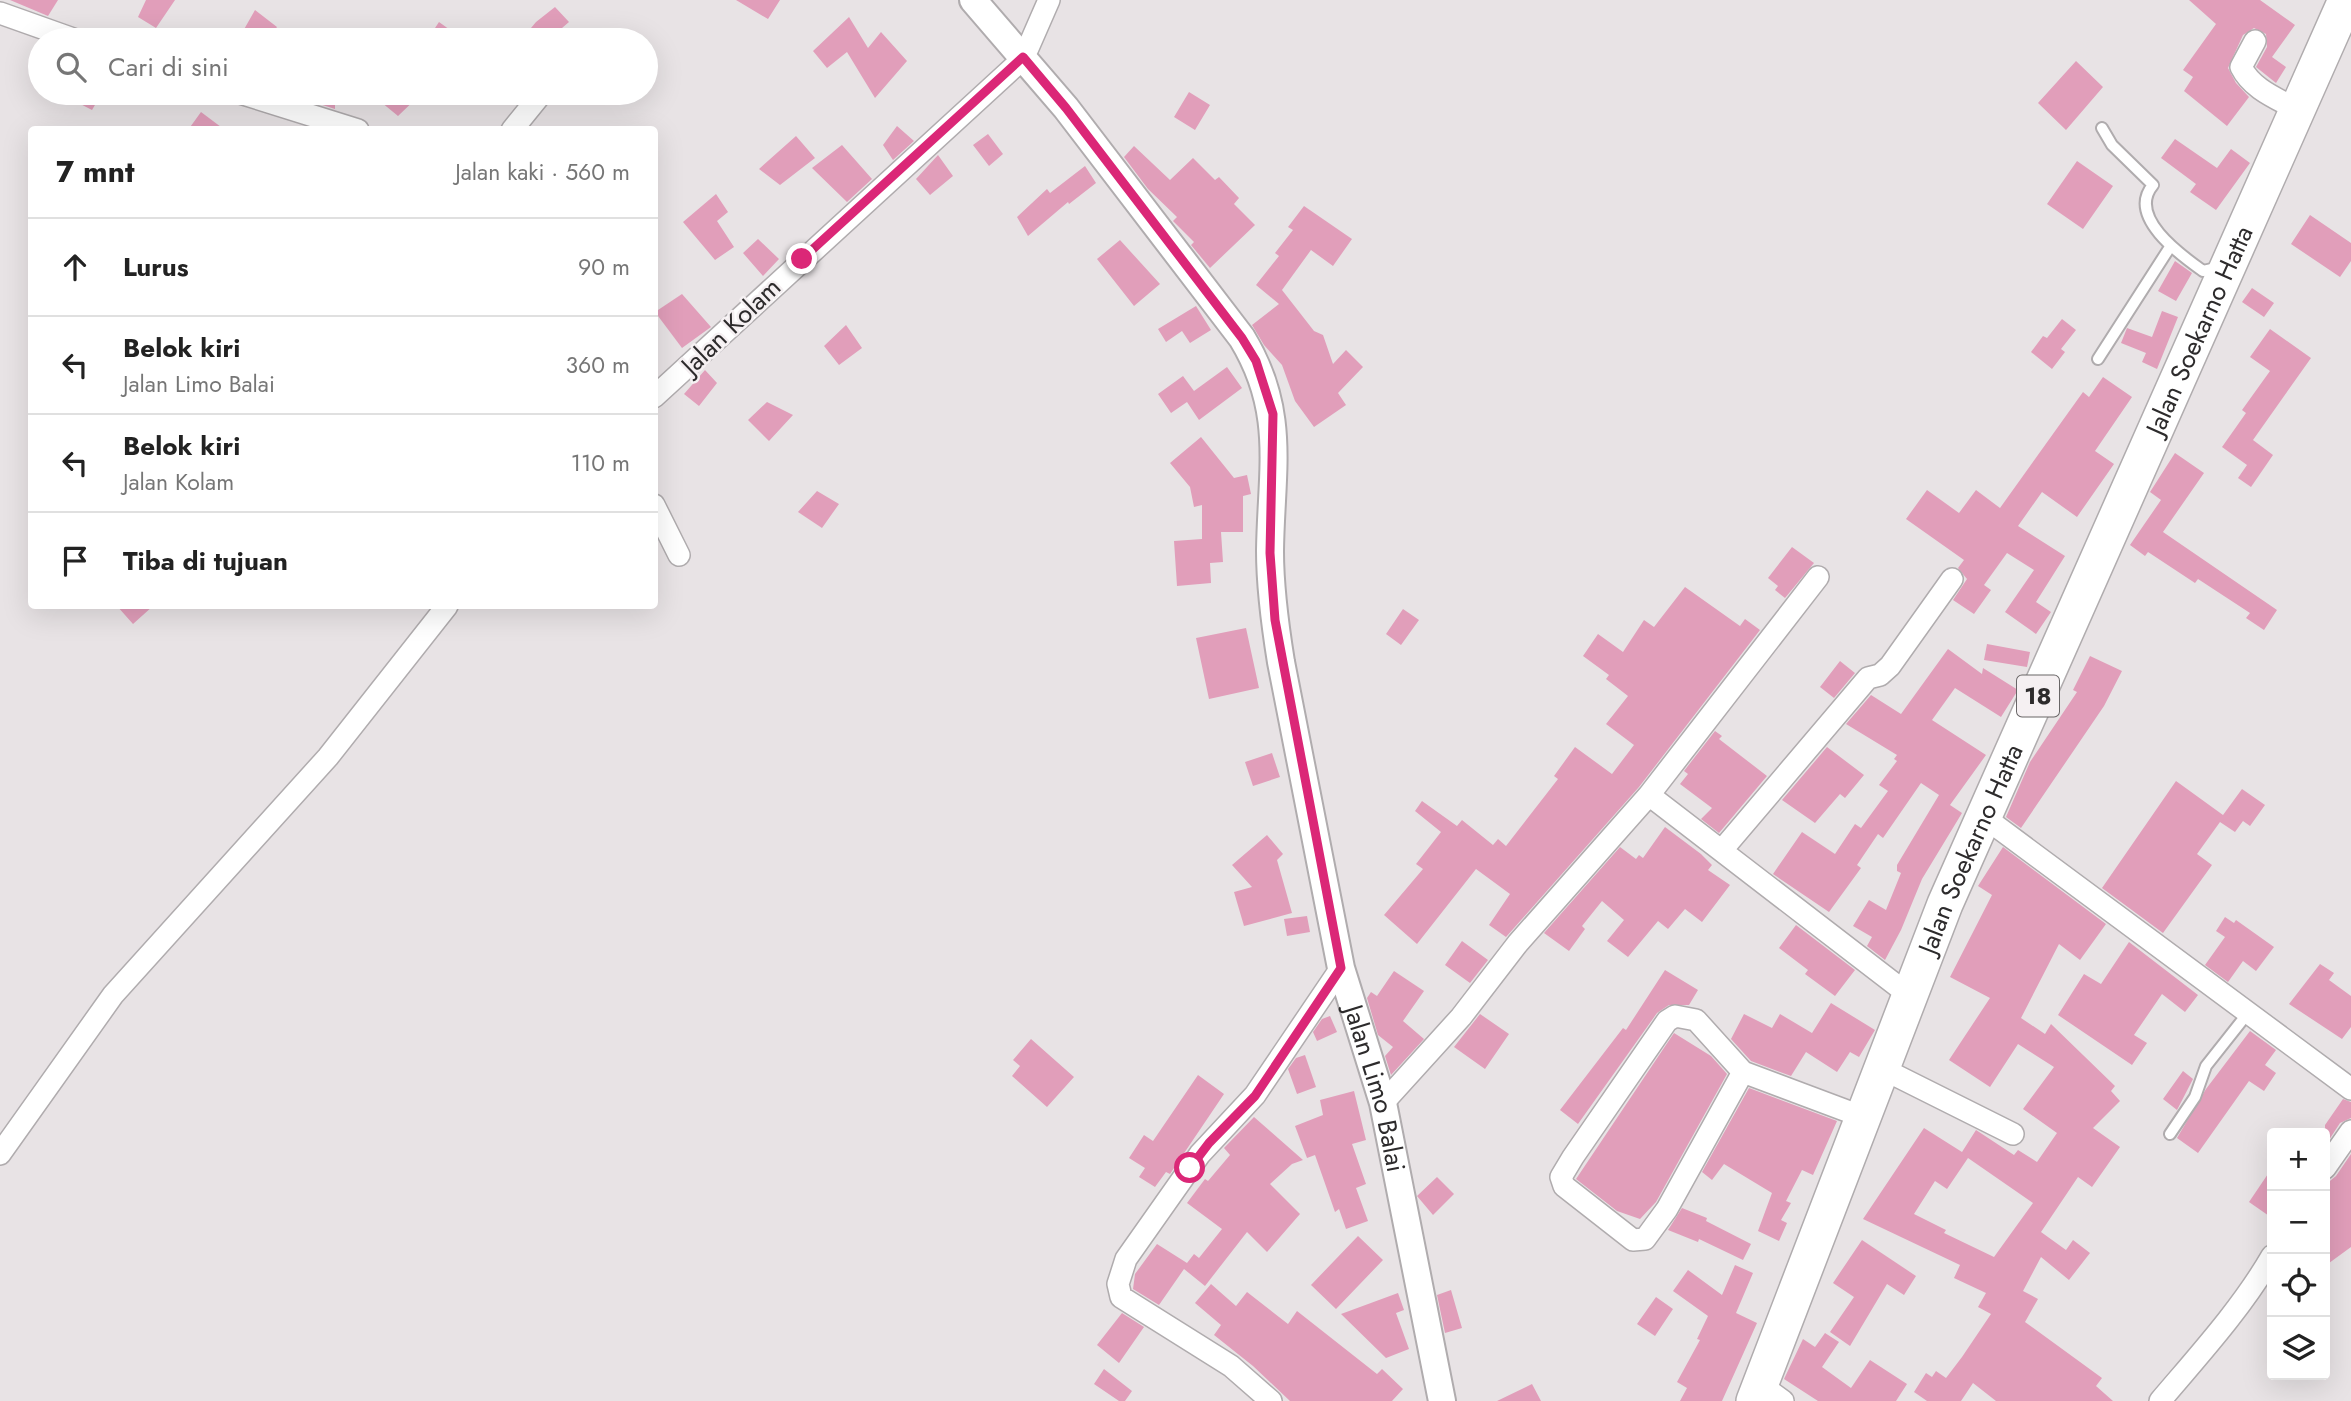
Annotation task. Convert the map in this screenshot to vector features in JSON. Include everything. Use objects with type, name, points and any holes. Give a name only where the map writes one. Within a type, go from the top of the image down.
[{"type":"highway","name":"Jalan Soekarno Hatta","points":[[1766,1396],[1863,1117],[1909,995],[1984,817],[2346,0]]},
{"type":"street","name":"Jalan Limo Balai","points":[[974,0],[1066,108],[1242,338],[1256,361],[1265,387],[1273,414],[1275,439],[1270,553],[1275,620],[1341,968],[1382,1103],[1442,1401]]},
{"type":"street","points":[[1023,57],[1049,0]]},
{"type":"street","points":[[0,13],[42,28]]},
{"type":"street","points":[[2255,41],[2241,67],[2246,77],[2257,87],[2296,109]]},
{"type":"street","name":"Jalan Kolam","points":[[658,393],[1023,57]]},
{"type":"street","points":[[278,105],[345,126]]},
{"type":"street","points":[[515,126],[532,105]]},
{"type":"street","points":[[658,513],[679,555]]},
{"type":"street","points":[[1382,1103],[1461,1017],[1518,943],[1649,795],[1818,577]]},
{"type":"street","points":[[1722,850],[1868,678],[1880,675],[1890,666],[1952,579]]},
{"type":"street","points":[[0,1154],[113,995],[328,757],[445,609]]},
{"type":"street","points":[[1649,795],[1909,995]]},
{"type":"street","points":[[1984,817],[2351,1089]]},
{"type":"street","points":[[1271,1401],[1231,1366],[1121,1297],[1118,1284],[1126,1259],[1200,1154],[1255,1096],[1341,968]]},
{"type":"street","points":[[1743,1072],[1667,1209],[1645,1240],[1633,1240],[1564,1186],[1560,1177],[1573,1157],[1667,1021],[1675,1016],[1696,1020],[1743,1072],[1863,1117]]},
{"type":"street","points":[[1881,1068],[2013,1134]]},
{"type":"street","points":[[2330,1161],[2351,1131]]},
{"type":"street","points":[[2160,1401],[2210,1341],[2267,1262]]},
{"type":"lane","points":[[2102,128],[2112,145],[2153,186],[2148,200],[2149,221],[2170,247],[2203,271],[2230,265]]},
{"type":"lane","points":[[2098,359],[2170,247]]},
{"type":"lane","points":[[2170,1134],[2195,1097],[2206,1066],[2249,1013]]},
{"type":"building","points":[[10,0],[58,0],[48,16]]},
{"type":"building","points":[[146,0],[175,0],[156,28],[138,17]]},
{"type":"building","points":[[736,0],[780,0],[768,19]]},
{"type":"building","points":[[2189,0],[2260,0],[2295,25],[2272,57],[2286,67],[2276,83],[2256,67],[2267,47],[2266,34],[2254,28],[2243,35],[2228,68],[2236,83],[2249,97],[2227,126],[2184,91],[2193,77],[2183,70],[2216,24]]},
{"type":"building","points":[[555,7],[569,22],[562,28],[531,28]]},
{"type":"building","points":[[255,10],[277,27],[276,28],[245,28]]},
{"type":"building","points":[[849,17],[868,48],[881,32],[907,61],[875,98],[847,52],[827,68],[813,51]]},
{"type":"building","points":[[439,22],[447,28],[435,28]]},
{"type":"building","points":[[2076,61],[2103,87],[2066,130],[2038,103]]},
{"type":"building","points":[[1189,92],[1210,105],[1195,130],[1174,117]]},
{"type":"building","points":[[82,105],[95,105],[92,110]]},
{"type":"building","points":[[385,105],[409,105],[398,116]]},
{"type":"building","points":[[201,112],[220,126],[191,126]]},
{"type":"building","points":[[897,126],[914,141],[893,160],[883,145]]},
{"type":"building","points":[[988,134],[1003,154],[989,166],[973,145]]},
{"type":"building","points":[[796,136],[815,158],[780,185],[759,169]]},
{"type":"building","points":[[2175,139],[2217,168],[2231,149],[2250,163],[2216,210],[2190,192],[2196,184],[2161,158]]},
{"type":"building","points":[[842,145],[872,179],[847,202],[812,168]]},
{"type":"building","points":[[1134,146],[1170,180],[1193,158],[1215,180],[1219,177],[1239,198],[1234,204],[1255,225],[1210,268],[1191,245],[1194,242],[1173,221],[1177,217],[1148,189],[1124,157]]},
{"type":"building","points":[[938,155],[953,176],[930,195],[916,179]]},
{"type":"building","points":[[2077,161],[2113,186],[2083,229],[2047,204]]},
{"type":"building","points":[[1085,166],[1096,183],[1069,204],[1068,202],[1028,236],[1017,217],[1047,189],[1050,193]]},
{"type":"building","points":[[716,194],[728,212],[717,221],[734,247],[715,260],[683,222]]},
{"type":"building","points":[[1304,206],[1352,239],[1333,266],[1311,250],[1282,290],[1314,331],[1323,335],[1333,364],[1346,350],[1363,367],[1338,393],[1346,405],[1314,427],[1295,401],[1282,365],[1264,345],[1252,325],[1279,304],[1256,285],[1279,256],[1275,253],[1293,230],[1288,227]]},
{"type":"building","points":[[2310,215],[2351,243],[2351,261],[2340,277],[2291,244]]},
{"type":"building","points":[[758,239],[779,259],[763,276],[743,253]]},
{"type":"building","points":[[1120,240],[1160,284],[1134,306],[1097,259]]},
{"type":"building","points":[[2175,261],[2192,273],[2176,301],[2158,291]]},
{"type":"building","points":[[2252,288],[2274,303],[2264,317],[2242,302]]},
{"type":"building","points":[[682,294],[711,327],[682,348],[658,316],[658,310]]},
{"type":"building","points":[[1196,306],[1211,330],[1190,343],[1182,331],[1166,342],[1158,329]]},
{"type":"building","points":[[2162,311],[2178,317],[2157,369],[2142,362],[2146,353],[2121,343],[2127,328],[2152,337]]},
{"type":"building","points":[[2062,319],[2076,330],[2061,349],[2065,352],[2052,369],[2031,352],[2043,336],[2047,338]]},
{"type":"building","points":[[846,325],[862,348],[839,365],[824,346]]},
{"type":"building","points":[[2270,329],[2311,358],[2253,440],[2273,455],[2251,487],[2238,478],[2247,465],[2222,447],[2246,413],[2242,410],[2270,371],[2250,357]]},
{"type":"building","points":[[1227,367],[1242,388],[1199,420],[1187,402],[1171,413],[1158,394],[1183,376],[1194,391]]},
{"type":"building","points":[[705,370],[717,383],[699,406],[684,394]]},
{"type":"building","points":[[2103,377],[2132,397],[2095,451],[2114,464],[2077,517],[2042,492],[2018,526],[2065,556],[2036,602],[2051,612],[2036,634],[2005,612],[2034,570],[2007,553],[1984,585],[1991,590],[1974,614],[1953,600],[1967,579],[1958,568],[1964,560],[1906,519],[1927,490],[1959,513],[1976,490],[2000,508],[2083,392],[2089,397]]},
{"type":"building","points":[[767,402],[793,415],[769,441],[748,420]]},
{"type":"building","points":[[1201,437],[1234,478],[1247,475],[1251,494],[1243,496],[1243,532],[1221,532],[1223,562],[1210,563],[1211,583],[1177,586],[1174,541],[1202,539],[1202,505],[1194,507],[1190,487],[1170,463]]},
{"type":"building","points":[[2175,453],[2204,473],[2163,532],[2277,610],[2264,630],[2246,618],[2250,613],[2198,579],[2195,583],[2148,552],[2145,556],[2130,545],[2161,500],[2150,492]]},
{"type":"building","points":[[817,491],[839,504],[822,528],[798,512]]},
{"type":"building","points":[[1792,547],[1814,563],[1785,598],[1775,590],[1778,586],[1768,578]]},
{"type":"building","points":[[1685,587],[1740,626],[1745,619],[1760,630],[1639,787],[1506,937],[1489,925],[1510,894],[1476,869],[1417,944],[1384,915],[1423,869],[1416,864],[1441,832],[1415,811],[1422,801],[1457,826],[1462,820],[1493,845],[1498,839],[1506,846],[1558,779],[1554,776],[1575,747],[1612,774],[1634,745],[1606,724],[1628,696],[1606,679],[1609,675],[1583,656],[1598,634],[1623,652],[1644,620],[1654,627]]},
{"type":"building","points":[[120,609],[150,609],[133,624]]},
{"type":"building","points":[[1403,609],[1419,620],[1401,645],[1386,634]]},
{"type":"building","points":[[1246,628],[1259,688],[1209,699],[1196,638]]},
{"type":"building","points":[[1987,644],[2030,652],[2027,667],[1984,660]]},
{"type":"building","points":[[1948,649],[1982,674],[1983,668],[2018,690],[2001,717],[1955,688],[1932,720],[1986,755],[1950,805],[1962,813],[1922,879],[1885,960],[1867,946],[1872,937],[1853,926],[1869,900],[1886,910],[1901,873],[1897,871],[1897,865],[1939,795],[1921,783],[1883,838],[1878,834],[1857,865],[1861,868],[1829,912],[1773,874],[1802,832],[1835,854],[1855,824],[1861,828],[1888,791],[1879,785],[1897,761],[1894,759],[1897,755],[1846,724],[1871,695],[1901,714]]},
{"type":"building","points":[[2090,656],[2122,671],[2104,706],[2021,828],[2006,817],[2030,762],[2077,692],[2073,690]]},
{"type":"building","points":[[1840,661],[1855,673],[1834,698],[1820,687]]},
{"type":"building","points":[[1715,731],[1722,736],[1719,739],[1767,776],[1719,833],[1701,819],[1712,808],[1680,784],[1688,774],[1684,771]]},
{"type":"building","points":[[1827,747],[1864,775],[1845,798],[1840,794],[1815,823],[1782,800]]},
{"type":"building","points":[[1272,753],[1280,777],[1253,786],[1245,762]]},
{"type":"building","points":[[2176,781],[2223,815],[2242,789],[2265,805],[2250,826],[2243,821],[2235,832],[2220,822],[2197,854],[2212,865],[2163,933],[2102,888]]},
{"type":"building","points":[[1665,827],[1701,854],[1712,865],[1708,870],[1730,885],[1702,922],[1685,909],[1668,929],[1658,921],[1628,957],[1607,941],[1624,920],[1602,901],[1582,926],[1585,929],[1569,951],[1544,933],[1620,847],[1636,859],[1639,855],[1643,858]]},
{"type":"building","points":[[1267,835],[1283,854],[1277,860],[1292,913],[1244,926],[1234,892],[1252,887],[1232,865]]},
{"type":"building","points":[[2003,847],[2106,924],[2080,960],[2059,944],[2021,1018],[2045,1034],[2051,1024],[2115,1086],[2111,1091],[2120,1101],[2093,1128],[2120,1147],[2092,1187],[2078,1177],[2041,1232],[2066,1250],[2073,1240],[2090,1253],[2069,1280],[2041,1257],[2023,1291],[2038,1299],[2025,1322],[2102,1378],[2096,1386],[2113,1401],[1996,1401],[1973,1383],[1961,1401],[1927,1401],[1914,1392],[1926,1373],[1932,1377],[1936,1371],[1946,1378],[1962,1357],[1991,1314],[1978,1307],[1986,1293],[1954,1278],[1960,1265],[1863,1219],[1924,1128],[1962,1152],[1976,1130],[2014,1155],[2018,1150],[2037,1162],[2057,1133],[2023,1109],[2054,1067],[2018,1044],[1990,1087],[1949,1060],[1990,998],[1950,977],[1992,895],[1978,886]],"holes":[[[1968,1158],[2033,1203],[1994,1257],[1944,1233],[1946,1230],[1914,1214],[1935,1181],[1947,1189]]]},
{"type":"building","points":[[1307,916],[1310,932],[1287,936],[1284,919]]},
{"type":"building","points":[[2225,917],[2234,923],[2236,920],[2274,947],[2256,971],[2243,961],[2228,982],[2205,965],[2225,937],[2216,931]]},
{"type":"building","points":[[1796,925],[1855,970],[1835,996],[1805,974],[1808,970],[1779,948]]},
{"type":"building","points":[[1462,941],[1488,960],[1470,983],[1445,965]]},
{"type":"building","points":[[2129,942],[2198,995],[2185,1012],[2162,994],[2134,1035],[2147,1043],[2132,1065],[2058,1015],[2084,974],[2101,984]]},
{"type":"building","points":[[2320,964],[2334,973],[2329,980],[2351,996],[2351,1027],[2342,1039],[2289,1004]]},
{"type":"building","points":[[1665,970],[1698,990],[1689,1005],[1669,1005],[1657,1013],[1578,1124],[1560,1110],[1623,1028],[1626,1030]]},
{"type":"building","points":[[1394,971],[1424,991],[1403,1021],[1424,1039],[1391,1075],[1385,1056],[1393,1047],[1378,1035],[1367,998],[1371,992],[1377,996]]},
{"type":"building","points":[[1831,1003],[1875,1030],[1859,1057],[1850,1052],[1837,1072],[1806,1052],[1791,1076],[1751,1061],[1731,1039],[1744,1014],[1772,1028],[1780,1014],[1812,1033]]},
{"type":"building","points":[[1480,1014],[1509,1034],[1485,1069],[1454,1047]]},
{"type":"building","points":[[1330,1016],[1337,1032],[1317,1041],[1313,1032],[1322,1019]]},
{"type":"building","points":[[2250,1031],[2276,1050],[2265,1065],[2276,1073],[2264,1091],[2249,1081],[2198,1153],[2177,1138],[2206,1089]]},
{"type":"building","points":[[1674,1033],[1711,1056],[1727,1074],[1656,1202],[1640,1219],[1617,1211],[1576,1179]]},
{"type":"building","points":[[1031,1039],[1074,1077],[1047,1107],[1012,1076],[1020,1066],[1013,1060]]},
{"type":"building","points":[[1305,1055],[1316,1087],[1297,1094],[1288,1069],[1296,1058]]},
{"type":"building","points":[[2183,1071],[2193,1079],[2177,1110],[2163,1099]]},
{"type":"building","points":[[1198,1075],[1224,1094],[1170,1174],[1166,1172],[1155,1187],[1139,1177],[1145,1168],[1129,1158],[1144,1135],[1153,1141]]},
{"type":"building","points":[[1749,1088],[1837,1121],[1813,1175],[1802,1170],[1786,1201],[1791,1203],[1781,1220],[1787,1223],[1779,1241],[1758,1231],[1772,1193],[1724,1164],[1712,1180],[1702,1172]]},
{"type":"building","points":[[1354,1091],[1366,1140],[1352,1144],[1366,1184],[1356,1188],[1368,1221],[1346,1229],[1339,1209],[1335,1212],[1315,1155],[1307,1158],[1295,1126],[1323,1115],[1320,1100]]},
{"type":"building","points":[[2343,1099],[2351,1102],[2351,1118],[2340,1123],[2330,1138],[2330,1128],[2325,1128]]},
{"type":"building","points":[[1254,1117],[1303,1160],[1292,1164],[1270,1184],[1300,1214],[1267,1252],[1247,1232],[1205,1286],[1184,1269],[1159,1305],[1133,1289],[1135,1274],[1157,1244],[1187,1263],[1194,1254],[1199,1258],[1222,1229],[1187,1203],[1205,1179],[1208,1181],[1230,1155],[1224,1148]]},
{"type":"building","points":[[2351,1154],[2351,1247],[2330,1262],[2330,1181]]},
{"type":"building","points":[[2267,1175],[2267,1215],[2249,1202]]},
{"type":"building","points":[[1437,1177],[1454,1194],[1433,1215],[1417,1196]]},
{"type":"building","points":[[1682,1208],[1707,1218],[1706,1221],[1751,1244],[1743,1260],[1699,1239],[1698,1242],[1668,1230]]},
{"type":"building","points":[[1358,1236],[1383,1260],[1336,1309],[1311,1285]]},
{"type":"building","points":[[1862,1240],[1916,1276],[1904,1295],[1887,1284],[1850,1346],[1830,1332],[1854,1297],[1833,1283]]},
{"type":"building","points":[[1735,1265],[1753,1273],[1736,1313],[1757,1323],[1722,1401],[1680,1401],[1687,1388],[1677,1382],[1700,1340],[1697,1339],[1708,1316],[1673,1291],[1688,1270],[1722,1295]]},
{"type":"building","points":[[1211,1284],[1236,1306],[1247,1292],[1288,1324],[1297,1311],[1377,1374],[1382,1369],[1403,1389],[1392,1401],[1290,1401],[1253,1366],[1214,1335],[1221,1325],[1195,1303]]},
{"type":"building","points":[[1451,1290],[1462,1328],[1445,1333],[1437,1295]]},
{"type":"building","points":[[1398,1293],[1404,1310],[1396,1313],[1409,1349],[1386,1358],[1341,1314]]},
{"type":"building","points":[[1656,1297],[1673,1309],[1655,1336],[1637,1324]]},
{"type":"building","points":[[1122,1313],[1144,1327],[1119,1363],[1097,1345]]},
{"type":"building","points":[[1825,1333],[1839,1342],[1822,1367],[1851,1388],[1870,1360],[1907,1384],[1896,1401],[1818,1401],[1784,1379],[1803,1339],[1815,1347]]},
{"type":"building","points":[[1104,1369],[1132,1391],[1125,1401],[1119,1401],[1094,1384]]},
{"type":"building","points":[[1532,1384],[1541,1401],[1497,1401]]},
{"type":"route","points":[[802,259],[1023,57],[1066,108],[1242,338],[1256,361],[1273,414],[1275,439],[1270,553],[1275,620],[1341,968],[1255,1096],[1209,1143],[1190,1168]]}]
